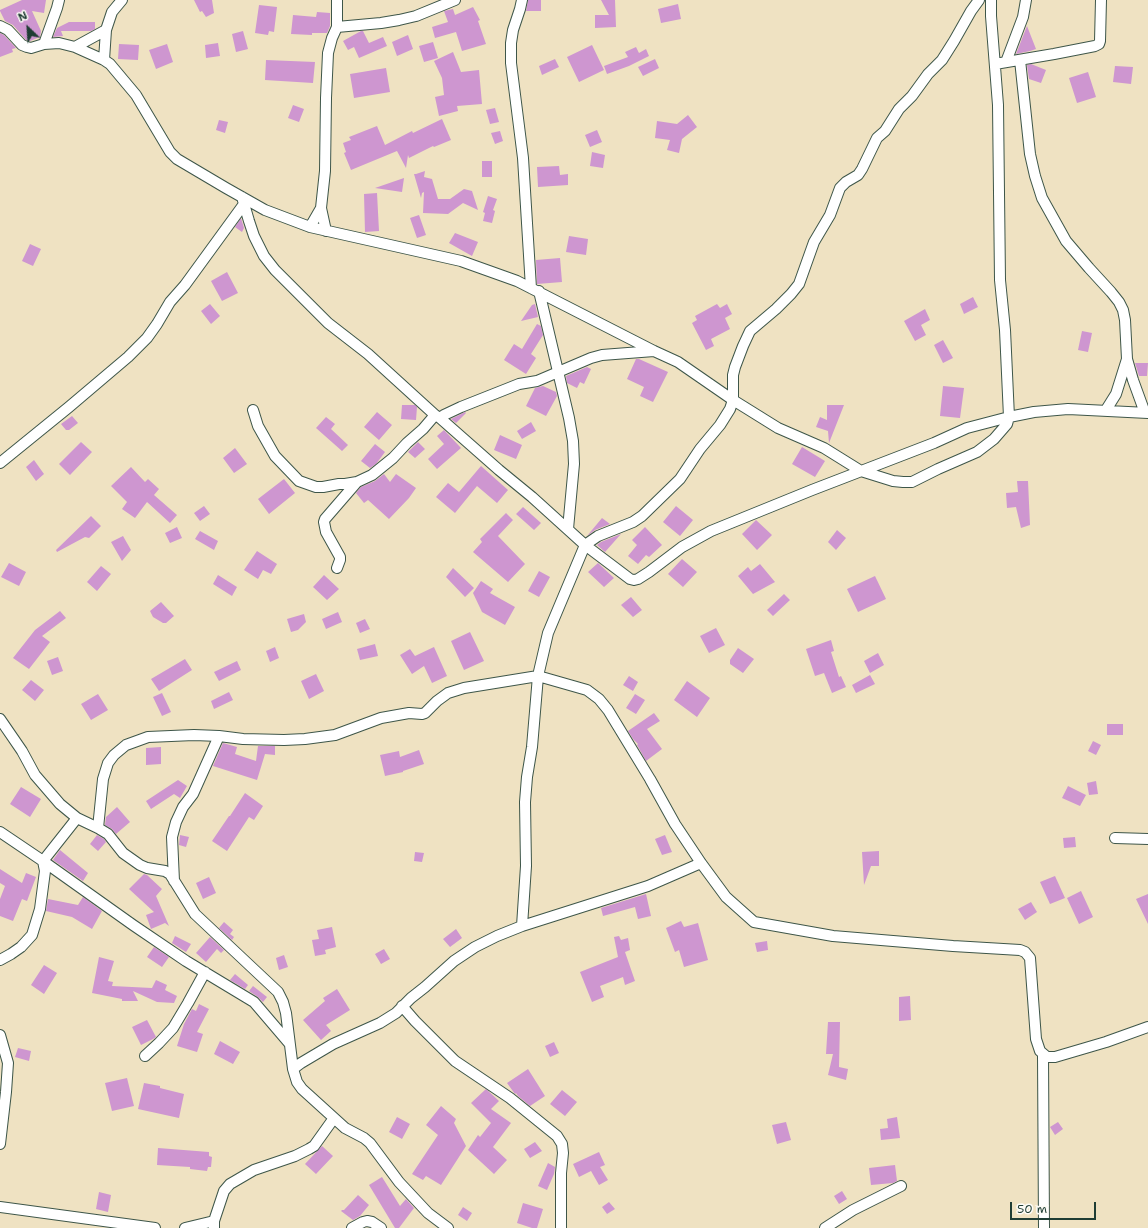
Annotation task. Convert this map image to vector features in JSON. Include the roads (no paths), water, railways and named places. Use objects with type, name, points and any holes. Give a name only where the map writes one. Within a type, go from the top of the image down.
[{"type":"street","points":[[44,44],[59,0]]},
{"type":"street","points":[[104,60],[106,30],[112,12],[122,0]]},
{"type":"street","points":[[326,231],[321,208],[324,171],[328,53],[337,27],[338,0]]},
{"type":"street","points":[[337,27],[399,20],[416,16],[455,0]]},
{"type":"street","points":[[522,0],[513,30],[511,43],[511,63],[523,158],[535,290],[558,373],[573,441],[574,464],[568,529]]},
{"type":"street","points":[[522,926],[526,866],[525,802],[532,746],[538,676],[548,633],[585,545],[598,536],[632,522],[642,516],[680,480],[700,449],[720,425],[730,409],[733,400],[733,375],[750,331],[776,309],[799,284],[814,242],[830,215],[840,188],[846,182],[858,175],[877,138],[885,131],[899,110],[912,96],[928,74],[942,60],[979,0]]},
{"type":"street","points":[[0,26],[8,30],[22,45],[27,47],[31,48],[44,44],[59,43],[76,47],[110,64],[136,95],[170,152],[177,159],[243,201],[310,227],[461,261],[516,281],[678,362],[733,400],[778,428],[824,448],[861,471],[893,482],[912,482],[986,446],[1007,424],[1009,416],[1005,330],[1000,280],[998,105],[991,0]]},
{"type":"street","points":[[1006,62],[1023,17],[1026,0]]},
{"type":"street","points":[[995,64],[1096,46],[1100,41],[1100,0]]},
{"type":"street","points":[[76,47],[106,30]]},
{"type":"street","points":[[243,201],[248,221],[264,256],[275,270],[328,323],[368,354],[585,545],[630,579],[634,580],[638,579],[682,547],[711,531],[805,492],[934,443],[967,428],[1009,416],[1068,409],[1146,413],[1133,380],[1127,359],[1123,310],[1118,302],[1066,241],[1042,198],[1030,154],[1020,60]]},
{"type":"street","points":[[0,463],[128,357],[147,338],[170,302],[185,285],[243,201]]},
{"type":"street","points":[[310,227],[321,208]]},
{"type":"street","points":[[253,410],[258,426],[275,456],[300,481],[316,487],[345,484],[357,482],[372,475],[393,458],[407,443],[438,416],[519,384],[537,381],[591,358],[602,355],[654,351]]},
{"type":"street","points":[[1106,410],[1116,394],[1127,359]]},
{"type":"street","points":[[337,568],[340,557],[326,532],[324,522],[357,482]]},
{"type":"street","points":[[98,828],[103,779],[108,763],[114,755],[126,745],[148,737],[194,734],[243,739],[284,740],[335,735],[381,718],[410,713],[425,713],[436,701],[448,693],[464,688],[538,676],[587,690],[599,699],[608,710],[650,779],[675,824],[701,863],[726,897],[754,922],[833,936],[1020,950],[1025,952],[1030,958],[1036,1039],[1040,1051],[1048,1058],[1055,1058],[1148,1027]]},
{"type":"street","points":[[0,719],[22,751],[35,775],[60,804],[77,818],[108,834],[124,852],[137,863],[147,868],[165,871],[170,874],[195,914],[278,992],[284,1002],[293,1069],[297,1082],[302,1089],[346,1128],[370,1143],[399,1182],[428,1213],[448,1228]]},
{"type":"street","points":[[174,881],[172,837],[176,822],[183,807],[193,794],[218,736]]},
{"type":"street","points":[[0,960],[21,947],[32,936],[40,909],[45,871],[43,861],[77,818]]},
{"type":"street","points":[[0,832],[133,925],[254,1002],[290,1043]]},
{"type":"street","points":[[1115,838],[1148,839]]},
{"type":"street","points":[[293,1069],[333,1044],[380,1023],[396,1013],[402,1006],[454,961],[475,947],[522,926],[648,886],[701,863]]},
{"type":"street","points":[[145,1056],[173,1028],[205,972]]},
{"type":"street","points":[[402,1006],[455,1061],[510,1098],[553,1132],[560,1140],[563,1153],[561,1174],[562,1228]]},
{"type":"street","points":[[0,1035],[8,1063],[0,1144]]},
{"type":"street","points":[[1043,1055],[1044,1228]]},
{"type":"street","points":[[185,1228],[214,1225],[224,1191],[230,1184],[254,1170],[295,1156],[314,1146],[334,1118]]},
{"type":"street","points":[[825,1228],[853,1210],[901,1186]]},
{"type":"street","points":[[0,1207],[156,1228]]},
{"type":"street","points":[[352,1228],[367,1221],[372,1222],[381,1228]]}]
